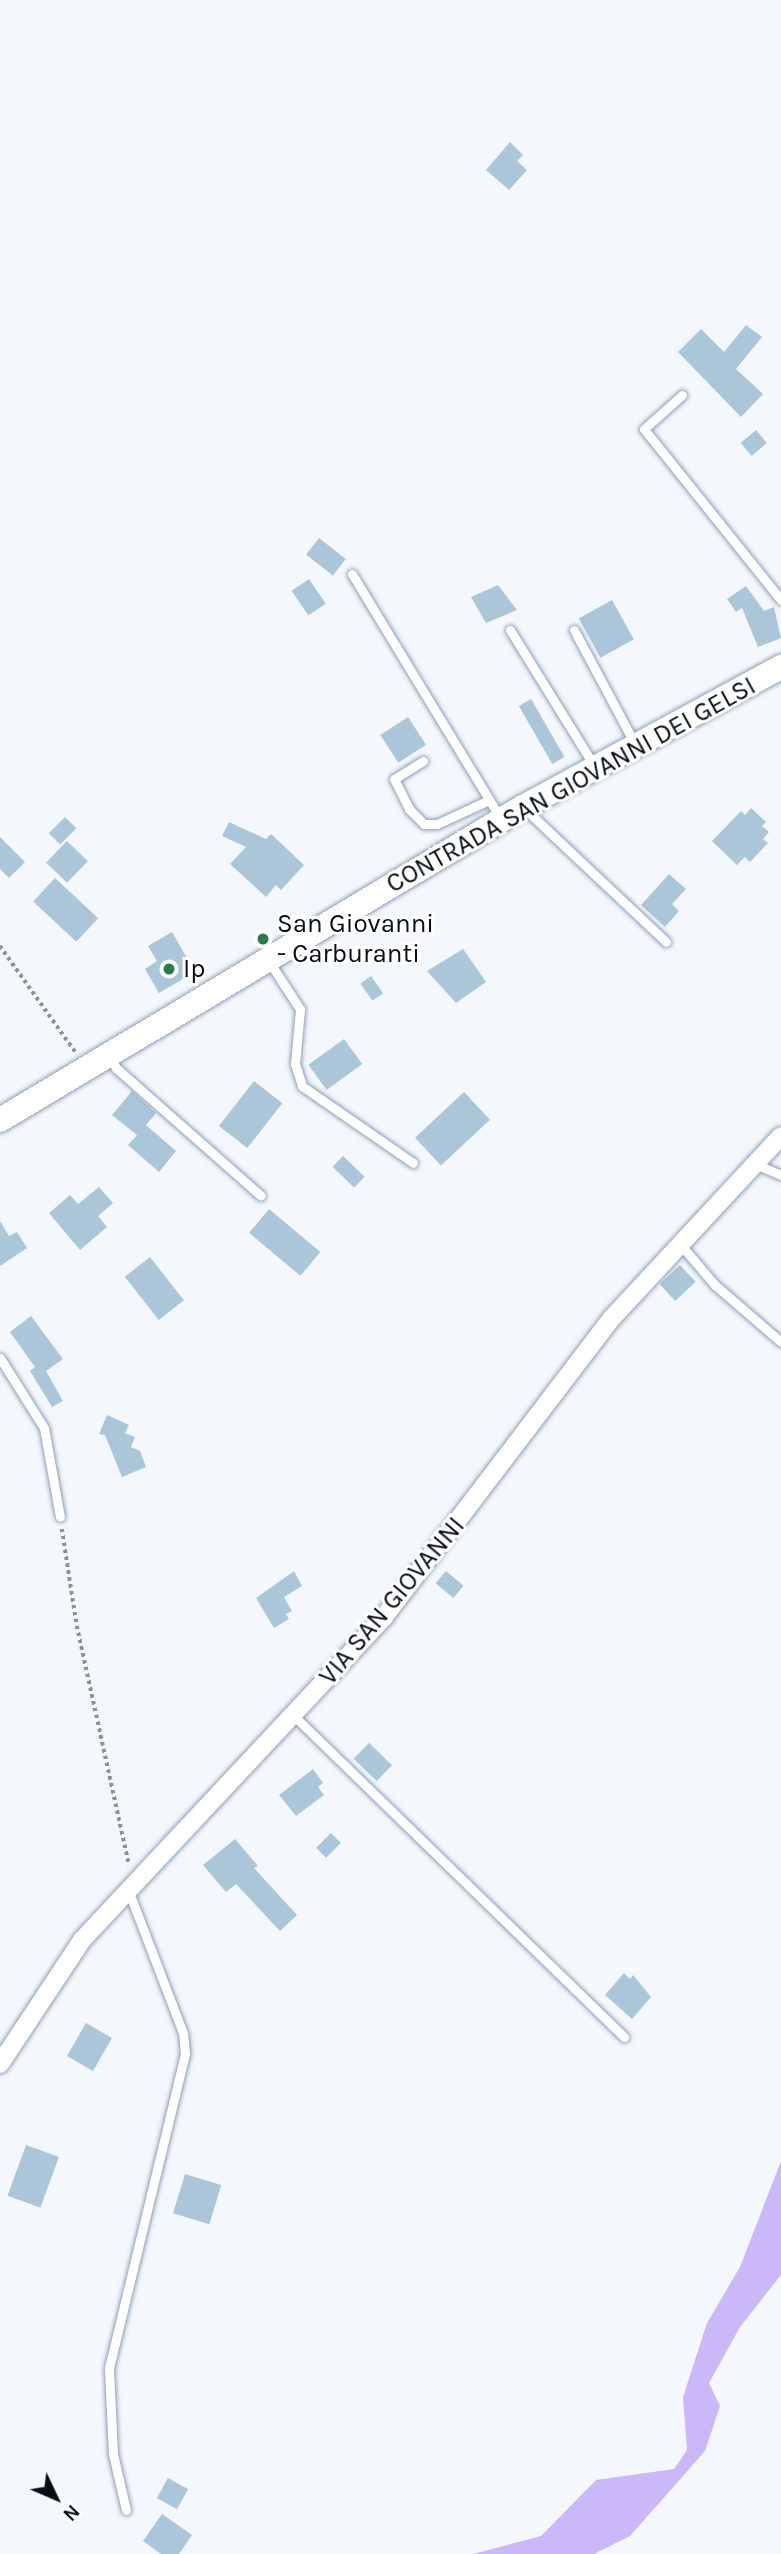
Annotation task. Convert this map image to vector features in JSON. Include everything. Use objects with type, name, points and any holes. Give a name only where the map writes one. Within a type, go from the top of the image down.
[{"type":"main road","name":"CONTRADA SAN GIOVANNI DEI GELSI","points":[[0,1120],[268,958],[496,810],[523,807],[778,673]]},
{"type":"street","name":"VIA SAN GIOVANNI","points":[[0,2064],[82,1940],[130,1885],[384,1617],[612,1318],[781,1136]]},
{"type":"lane","points":[[682,395],[644,429],[781,600]]},
{"type":"lane","points":[[352,574],[496,810],[437,824],[424,824],[408,809],[394,779],[423,761]]},
{"type":"lane","points":[[574,629],[637,747]]},
{"type":"lane","points":[[510,630],[596,768]]},
{"type":"lane","points":[[523,807],[666,942]]},
{"type":"lane","points":[[268,958],[300,1009],[295,1064],[302,1086],[413,1163]]},
{"type":"lane","points":[[110,1055],[116,1068],[261,1196]]},
{"type":"lane","points":[[755,1164],[781,1175]]},
{"type":"lane","points":[[680,1244],[715,1284],[781,1342]]},
{"type":"lane","points":[[0,1358],[44,1428],[60,1517]]},
{"type":"lane","points":[[293,1715],[624,2037]]},
{"type":"lane","points":[[126,2510],[112,2444],[109,2368],[185,2054],[183,2033],[130,1885]]},
{"type":"path","points":[[0,946],[87,1069]]},
{"type":"path","points":[[60,1517],[78,1626],[130,1885]]},
{"type":"shaded area","points":[[781,2161],[781,2275],[740,2327],[709,2383],[720,2406],[705,2451],[630,2536],[594,2554],[473,2554],[541,2536],[596,2480],[674,2469],[687,2450],[683,2397],[707,2323],[740,2267]]},
{"type":"building","points":[[510,142],[523,155],[517,161],[527,170],[509,190],[486,170]]},
{"type":"building","points":[[746,325],[762,337],[736,369],[763,394],[741,417],[678,352],[701,329],[724,352]]},
{"type":"building","points":[[756,430],[767,443],[752,456],[741,443]]},
{"type":"building","points":[[319,538],[346,559],[333,575],[306,555]]},
{"type":"building","points":[[309,579],[326,604],[308,616],[292,591]]},
{"type":"building","points":[[498,585],[517,610],[486,623],[471,597]]},
{"type":"building","points":[[746,586],[764,611],[774,607],[781,638],[758,647],[742,608],[736,612],[727,599]]},
{"type":"building","points":[[612,600],[634,639],[601,658],[579,618]]},
{"type":"building","points":[[531,699],[564,757],[552,764],[519,706]]},
{"type":"building","points":[[408,717],[426,745],[398,763],[380,735]]},
{"type":"building","points":[[751,808],[766,822],[762,826],[769,832],[763,839],[768,843],[750,862],[745,857],[737,865],[712,841],[741,811],[745,815]]},
{"type":"building","points":[[65,817],[76,828],[60,845],[49,833]]},
{"type":"building","points":[[229,822],[266,839],[271,834],[304,865],[281,890],[276,885],[266,897],[230,864],[246,847],[222,836]]},
{"type":"building","points":[[0,837],[25,862],[9,878],[0,869]]},
{"type":"building","points":[[67,841],[88,861],[67,883],[46,863]]},
{"type":"building","points":[[669,874],[686,889],[672,904],[679,911],[665,927],[641,905]]},
{"type":"building","points":[[55,878],[98,918],[76,942],[33,901]]},
{"type":"building","points":[[172,932],[195,972],[159,993],[145,969],[157,961],[148,946]]},
{"type":"building","points":[[463,949],[486,982],[456,1003],[427,971]]},
{"type":"building","points":[[371,976],[383,993],[372,1001],[360,983]]},
{"type":"building","points":[[344,1039],[362,1064],[327,1090],[308,1065]]},
{"type":"building","points":[[254,1081],[282,1103],[247,1148],[219,1126]]},
{"type":"building","points":[[132,1091],[156,1113],[146,1125],[176,1151],[159,1172],[128,1145],[137,1135],[112,1115]]},
{"type":"building","points":[[464,1092],[490,1120],[441,1165],[415,1138]]},
{"type":"building","points":[[343,1156],[365,1177],[354,1188],[333,1167]]},
{"type":"building","points":[[99,1187],[113,1203],[98,1216],[107,1227],[80,1250],[49,1213],[70,1195],[78,1204]]},
{"type":"building","points":[[269,1209],[320,1252],[300,1276],[249,1233]]},
{"type":"building","points":[[0,1221],[9,1236],[17,1232],[27,1248],[0,1266]]},
{"type":"building","points":[[150,1257],[184,1300],[159,1320],[125,1277]]},
{"type":"building","points":[[680,1265],[696,1282],[675,1301],[660,1284]]},
{"type":"building","points":[[31,1316],[63,1359],[46,1371],[63,1401],[52,1407],[30,1371],[35,1367],[10,1332]]},
{"type":"building","points":[[107,1415],[129,1425],[125,1433],[135,1437],[131,1447],[140,1451],[146,1467],[122,1477],[105,1435],[99,1434]]},
{"type":"building","points":[[294,1571],[302,1586],[284,1597],[292,1611],[286,1614],[289,1619],[274,1628],[256,1598]]},
{"type":"building","points":[[446,1571],[464,1586],[453,1598],[436,1583]]},
{"type":"building","points":[[369,1743],[392,1765],[377,1781],[354,1759]]},
{"type":"building","points":[[313,1769],[323,1783],[318,1787],[324,1795],[296,1816],[279,1795]]},
{"type":"building","points":[[331,1833],[341,1843],[326,1858],[316,1848]]},
{"type":"building","points":[[235,1839],[258,1866],[254,1868],[297,1915],[280,1931],[236,1884],[226,1892],[203,1865]]},
{"type":"building","points":[[624,1973],[630,1979],[633,1975],[651,1997],[632,2019],[605,1995]]},
{"type":"building","points":[[86,2023],[112,2038],[93,2071],[67,2056]]},
{"type":"building","points":[[26,2145],[59,2157],[40,2208],[8,2196]]},
{"type":"building","points":[[185,2174],[221,2185],[209,2224],[173,2213]]},
{"type":"building","points":[[168,2478],[188,2489],[177,2509],[157,2498]]},
{"type":"building","points":[[162,2514],[192,2535],[179,2554],[161,2554],[143,2541]]},
{"type":"place","name":"San Giovanni - Carburanti","points":[[263,939]]},
{"type":"place","name":"Ip","points":[[169,969]]}]
